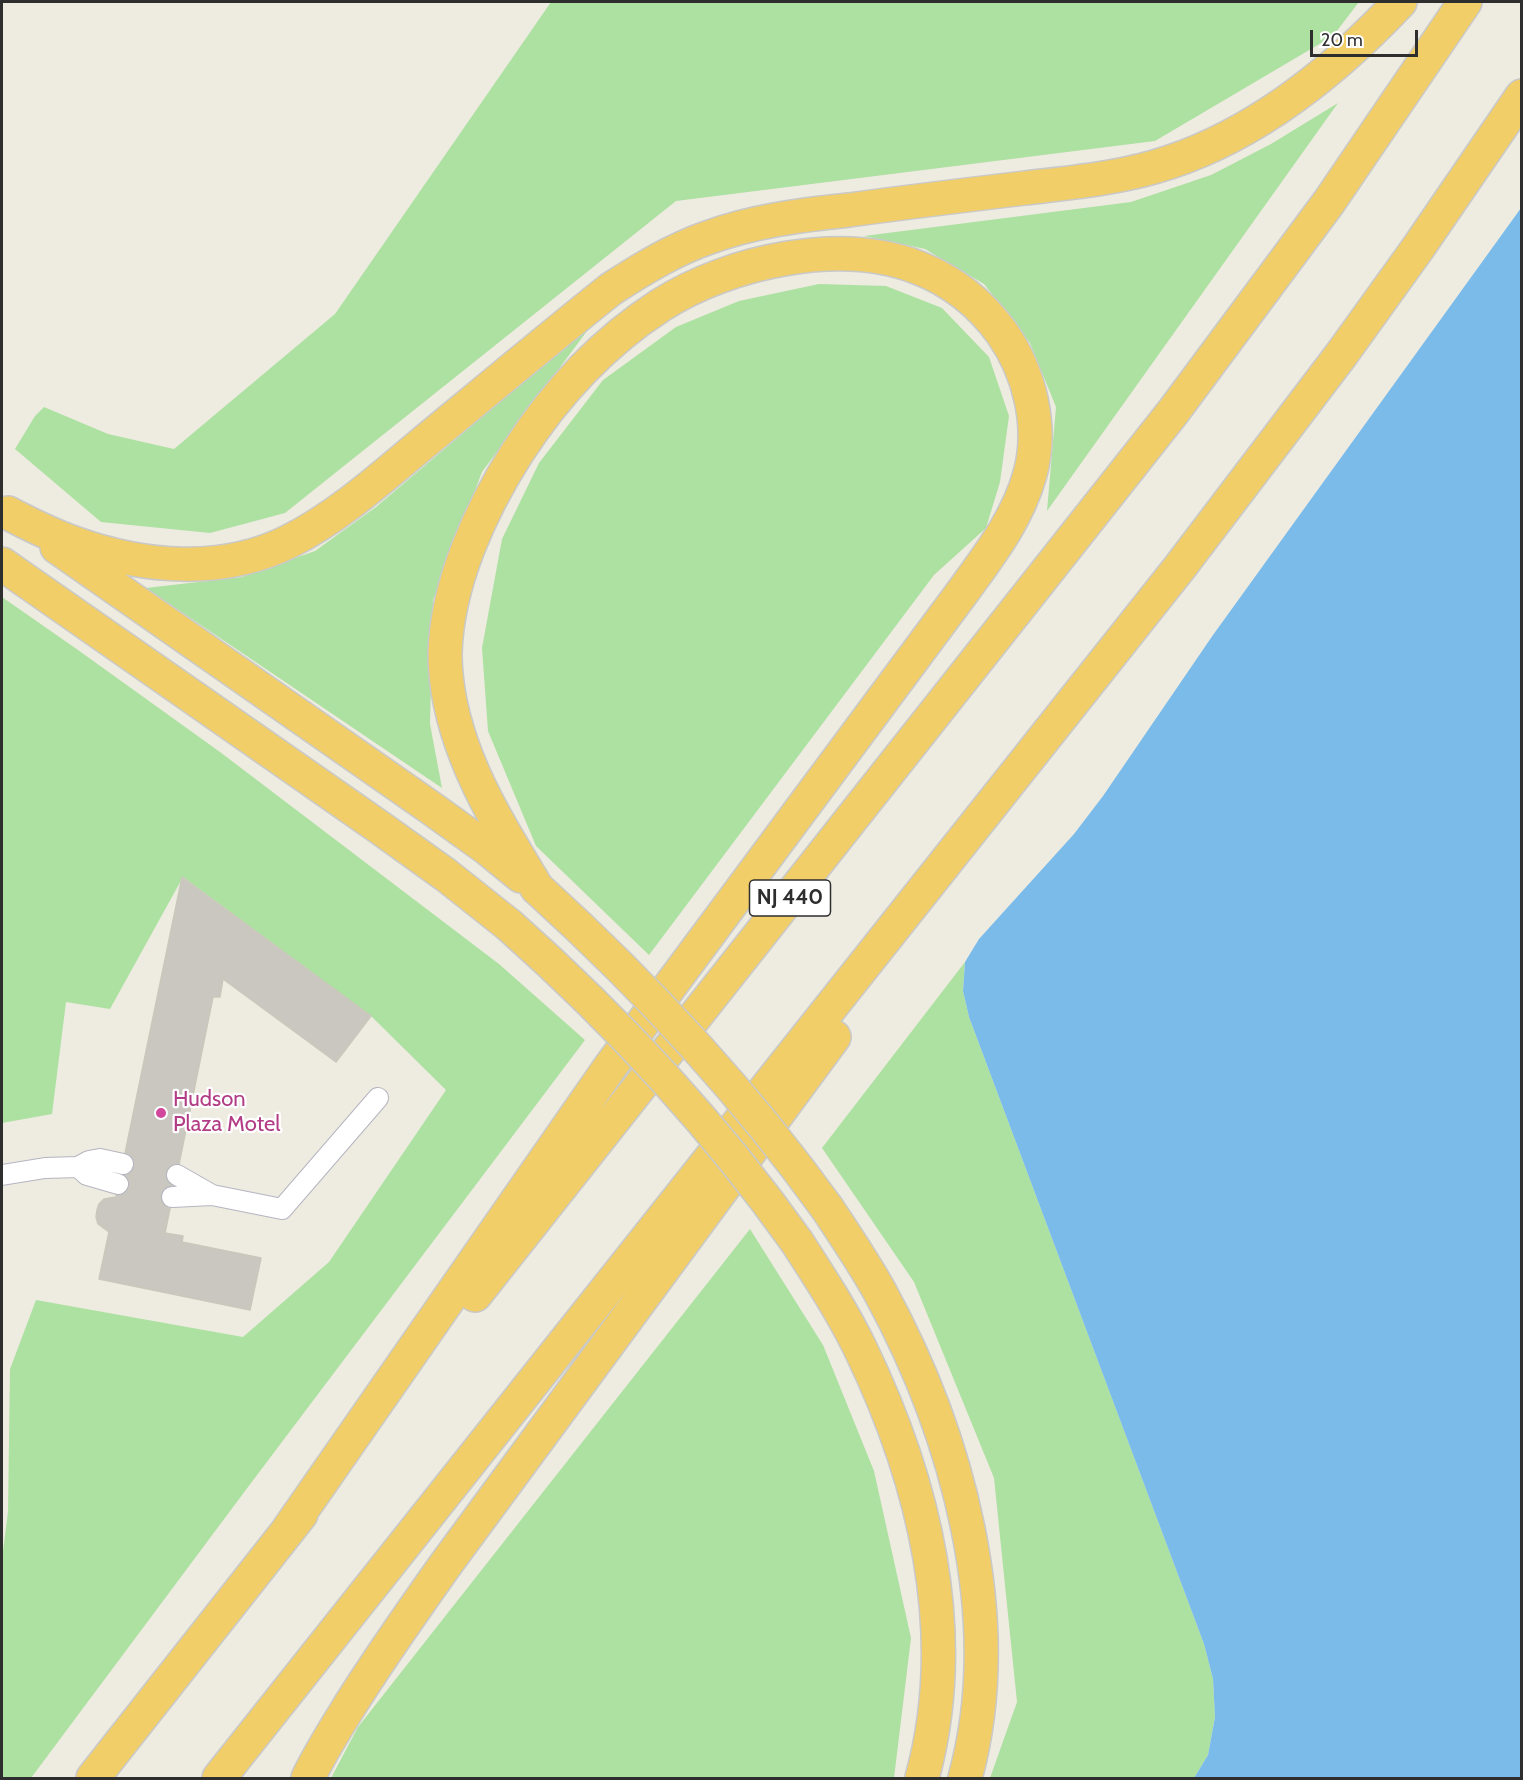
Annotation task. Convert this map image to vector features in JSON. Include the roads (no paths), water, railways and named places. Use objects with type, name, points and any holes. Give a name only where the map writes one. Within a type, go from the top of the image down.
[{"type":"highway","points":[[5,511],[74,543],[134,560],[190,565],[242,558],[267,550],[290,541],[343,508],[612,289],[674,251],[708,237],[784,218],[1095,180],[1156,167],[1213,145],[1274,110],[1315,81],[1400,2]]},
{"type":"highway","name":"NJ 440","points":[[93,1779],[1167,421],[1329,202],[1465,2]]},
{"type":"highway","points":[[308,1779],[355,1698],[446,1564],[1180,567],[1341,356],[1418,248],[1521,96]]},
{"type":"highway","points":[[288,1530],[566,1127],[964,591],[1009,525],[1024,490],[1033,458],[1034,424],[1029,388],[1016,356],[996,325],[971,299],[956,288],[918,267],[896,260],[845,254],[813,255],[780,260],[721,276],[664,303],[607,345],[553,402],[529,435],[496,488],[474,534],[453,599],[445,654],[450,701],[466,757],[489,804],[537,888]]},
{"type":"highway","points":[[5,511],[431,808],[537,888],[603,950],[690,1038],[760,1121],[827,1208],[879,1290],[916,1366],[944,1439],[962,1505],[975,1576],[981,1650],[976,1724],[965,1779]]},
{"type":"highway","points":[[2,564],[379,827],[446,875],[509,925],[604,1014],[689,1105],[745,1172],[797,1242],[849,1327],[876,1384],[902,1452],[921,1514],[934,1582],[939,1651],[939,1686],[935,1718],[922,1779]]},
{"type":"highway","points":[[219,1779],[1180,567]]},
{"type":"lane","points":[[172,1197],[212,1195],[282,1209],[378,1098]]},
{"type":"lane","points":[[2,1175],[45,1168],[78,1167],[89,1161],[100,1159],[123,1164]]},
{"type":"lane","points":[[78,1167],[87,1175],[118,1184]]},
{"type":"lane","points":[[177,1174],[212,1195]]},
{"type":"water","points":[[1521,208],[1521,1778],[1194,1778],[1208,1755],[1215,1717],[1213,1679],[1204,1644],[969,1017],[963,991],[965,962],[979,939],[1074,834],[1103,796],[1213,635]]},
{"type":"place","name":"Hudson Plaza Motel","points":[[161,1113]]}]
